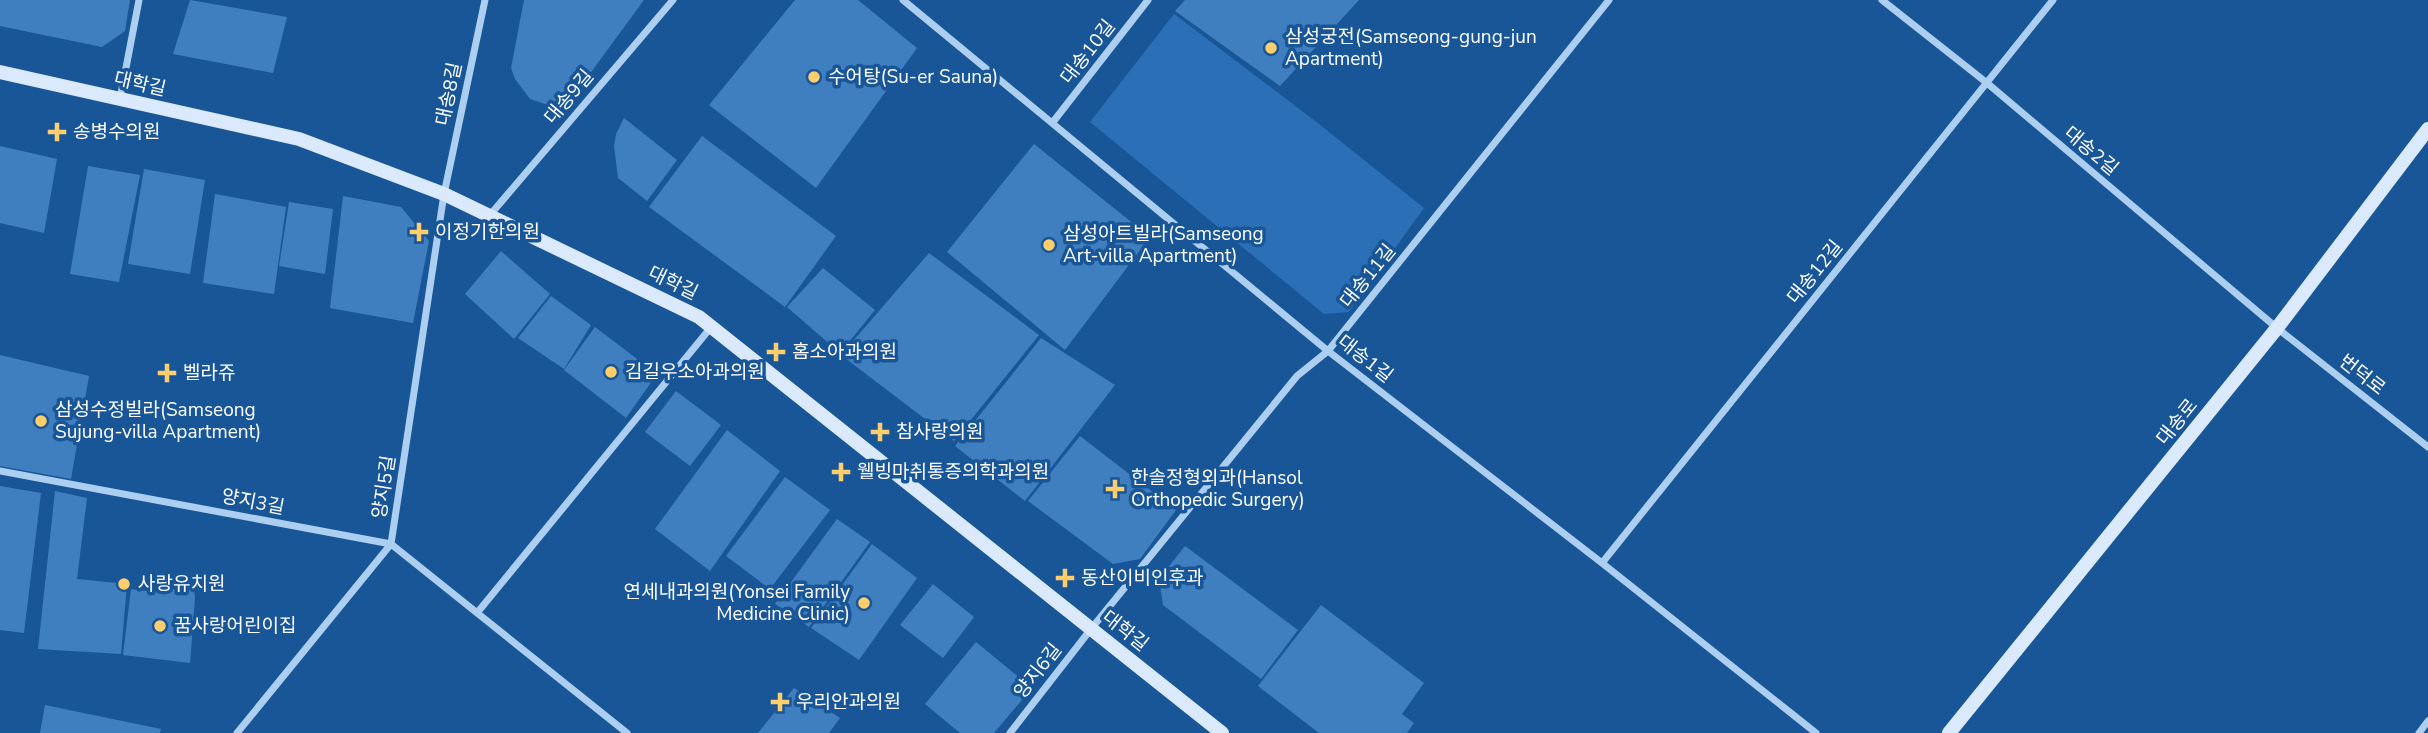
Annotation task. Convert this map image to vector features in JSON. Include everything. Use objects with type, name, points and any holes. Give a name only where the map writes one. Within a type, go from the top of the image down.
[{"type":"street","points":[[120,99],[139,0]]},
{"type":"street","name":"대송8길","points":[[444,194],[485,0]]},
{"type":"street","name":"대송9길","points":[[490,215],[673,0]]},
{"type":"street","name":"대송1길","points":[[903,0],[1328,351],[1816,733]]},
{"type":"street","name":"대송10길","points":[[1053,122],[1149,0]]},
{"type":"street","name":"대송11길","points":[[1091,629],[1297,376],[1328,351],[1609,0]]},
{"type":"street","name":"대송2길","points":[[1882,0],[1987,83],[2277,328]]},
{"type":"street","name":"대송12길","points":[[1602,563],[2053,0]]},
{"type":"street","name":"대학길","points":[[0,72],[299,139],[444,194],[699,317],[1222,733]]},
{"type":"street","name":"대송로","points":[[1949,733],[2277,328],[2428,129]]},
{"type":"street","name":"양지5길","points":[[237,733],[391,544],[444,194]]},
{"type":"street","points":[[477,613],[713,326]]},
{"type":"street","name":"번덕로","points":[[2277,328],[2428,447]]},
{"type":"street","name":"양지3길","points":[[0,471],[391,544],[627,733]]},
{"type":"street","name":"양지6길","points":[[1010,733],[1091,629]]},
{"type":"street","points":[[2419,733],[2428,722]]},
{"type":"shaded area","points":[[1174,14],[1424,208],[1349,312],[1324,314],[1090,122]]},
{"type":"building","points":[[0,0],[130,0],[125,31],[102,47],[0,26]]},
{"type":"building","points":[[190,0],[287,17],[273,73],[173,54]]},
{"type":"building","points":[[524,0],[644,0],[567,105],[548,105],[530,99],[515,79],[511,68]]},
{"type":"building","name":"수어탕(Su-er Sauna)","points":[[795,0],[858,0],[917,48],[816,188],[709,105]]},
{"type":"building","name":"삼성궁전(Samseong-gung-jun Apartment)","points":[[1185,0],[1359,0],[1280,86],[1175,11]]},
{"type":"building","points":[[624,118],[677,160],[647,201],[618,178],[614,146],[616,134]]},
{"type":"building","points":[[702,136],[836,236],[785,307],[649,207]]},
{"type":"building","name":"삼성아트빌라(Samseong Art-villa Apartment)","points":[[1034,144],[1150,237],[1065,350],[947,252]]},
{"type":"building","points":[[0,146],[57,159],[44,233],[0,223]]},
{"type":"building","points":[[88,166],[140,175],[119,282],[70,274]]},
{"type":"building","points":[[144,169],[205,180],[190,274],[128,264]]},
{"type":"building","points":[[215,194],[286,207],[274,294],[203,283]]},
{"type":"building","points":[[343,196],[401,207],[429,241],[413,323],[330,308]]},
{"type":"building","points":[[289,202],[333,209],[325,274],[279,266]]},
{"type":"building","points":[[501,251],[550,294],[514,339],[465,294]]},
{"type":"building","points":[[929,253],[1039,335],[954,441],[841,355]]},
{"type":"building","points":[[823,268],[875,310],[840,353],[787,307]]},
{"type":"building","points":[[551,296],[591,325],[564,369],[518,338]]},
{"type":"building","name":"김길우소아과의원","points":[[595,327],[657,374],[626,418],[564,370]]},
{"type":"building","points":[[1041,338],[1115,385],[1025,501],[955,446]]},
{"type":"building","name":"삼성수정빌라(Samseong Sujung-villa Apartment)","points":[[0,355],[89,376],[71,479],[0,466]]},
{"type":"building","points":[[676,391],[721,425],[690,466],[645,432]]},
{"type":"building","points":[[727,430],[780,471],[710,571],[655,529]]},
{"type":"building","name":"한솔정형외과(Hansol Orthopedic Surgery)","points":[[1080,436],[1176,510],[1140,559],[1113,564],[1028,501]]},
{"type":"building","points":[[785,477],[830,510],[770,589],[726,556]]},
{"type":"building","points":[[0,486],[41,493],[24,633],[0,630]]},
{"type":"building","points":[[55,491],[87,498],[77,579],[127,584],[121,654],[38,649]]},
{"type":"building","points":[[837,519],[870,542],[809,627],[775,604]]},
{"type":"building","name":"연세내과의원(Yonsei Family Medicine Clinic)","points":[[872,544],[917,578],[859,660],[811,628]]},
{"type":"building","points":[[1185,546],[1298,630],[1261,679],[1163,605],[1159,579]]},
{"type":"building","name":"꿈사랑어린이집","points":[[180,579],[193,585],[195,597],[190,663],[123,655],[131,589],[168,594],[169,587]]},
{"type":"building","points":[[933,584],[974,617],[943,658],[900,625]]},
{"type":"building","points":[[1321,605],[1424,683],[1402,714],[1414,723],[1407,733],[1319,733],[1258,686]]},
{"type":"building","points":[[976,642],[1032,688],[994,733],[960,733],[925,704]]},
{"type":"building","points":[[794,688],[840,718],[829,733],[758,733]]},
{"type":"building","points":[[45,705],[161,729],[160,733],[40,733]]},
{"type":"place","name":"삼성궁전(Samseong-gung-jun Apartment)","points":[[1271,48]]},
{"type":"place","name":"수어탕(Su-er Sauna)","points":[[814,77]]},
{"type":"place","name":"송병수의원","points":[[57,132]]},
{"type":"place","name":"이정기한의원","points":[[419,232]]},
{"type":"place","name":"삼성아트빌라(Samseong Art-villa Apartment)","points":[[1049,245]]},
{"type":"place","name":"홈소아과의원","points":[[776,352]]},
{"type":"place","name":"김길우소아과의원","points":[[611,372]]},
{"type":"place","name":"벨라쥬","points":[[167,373]]},
{"type":"place","name":"삼성수정빌라(Samseong Sujung-villa Apartment)","points":[[41,421]]},
{"type":"place","name":"참사랑의원","points":[[880,432]]},
{"type":"place","name":"웰빙마취통증의학과의원","points":[[841,472]]},
{"type":"place","name":"한솔정형외과(Hansol Orthopedic Surgery)","points":[[1115,489]]},
{"type":"place","name":"동산이비인후과","points":[[1065,578]]},
{"type":"place","name":"사랑유치원","points":[[124,584]]},
{"type":"place","name":"연세내과의원(Yonsei Family Medicine Clinic)","points":[[864,603]]},
{"type":"place","name":"꿈사랑어린이집","points":[[160,626]]},
{"type":"place","name":"우리안과의원","points":[[780,702]]}]
